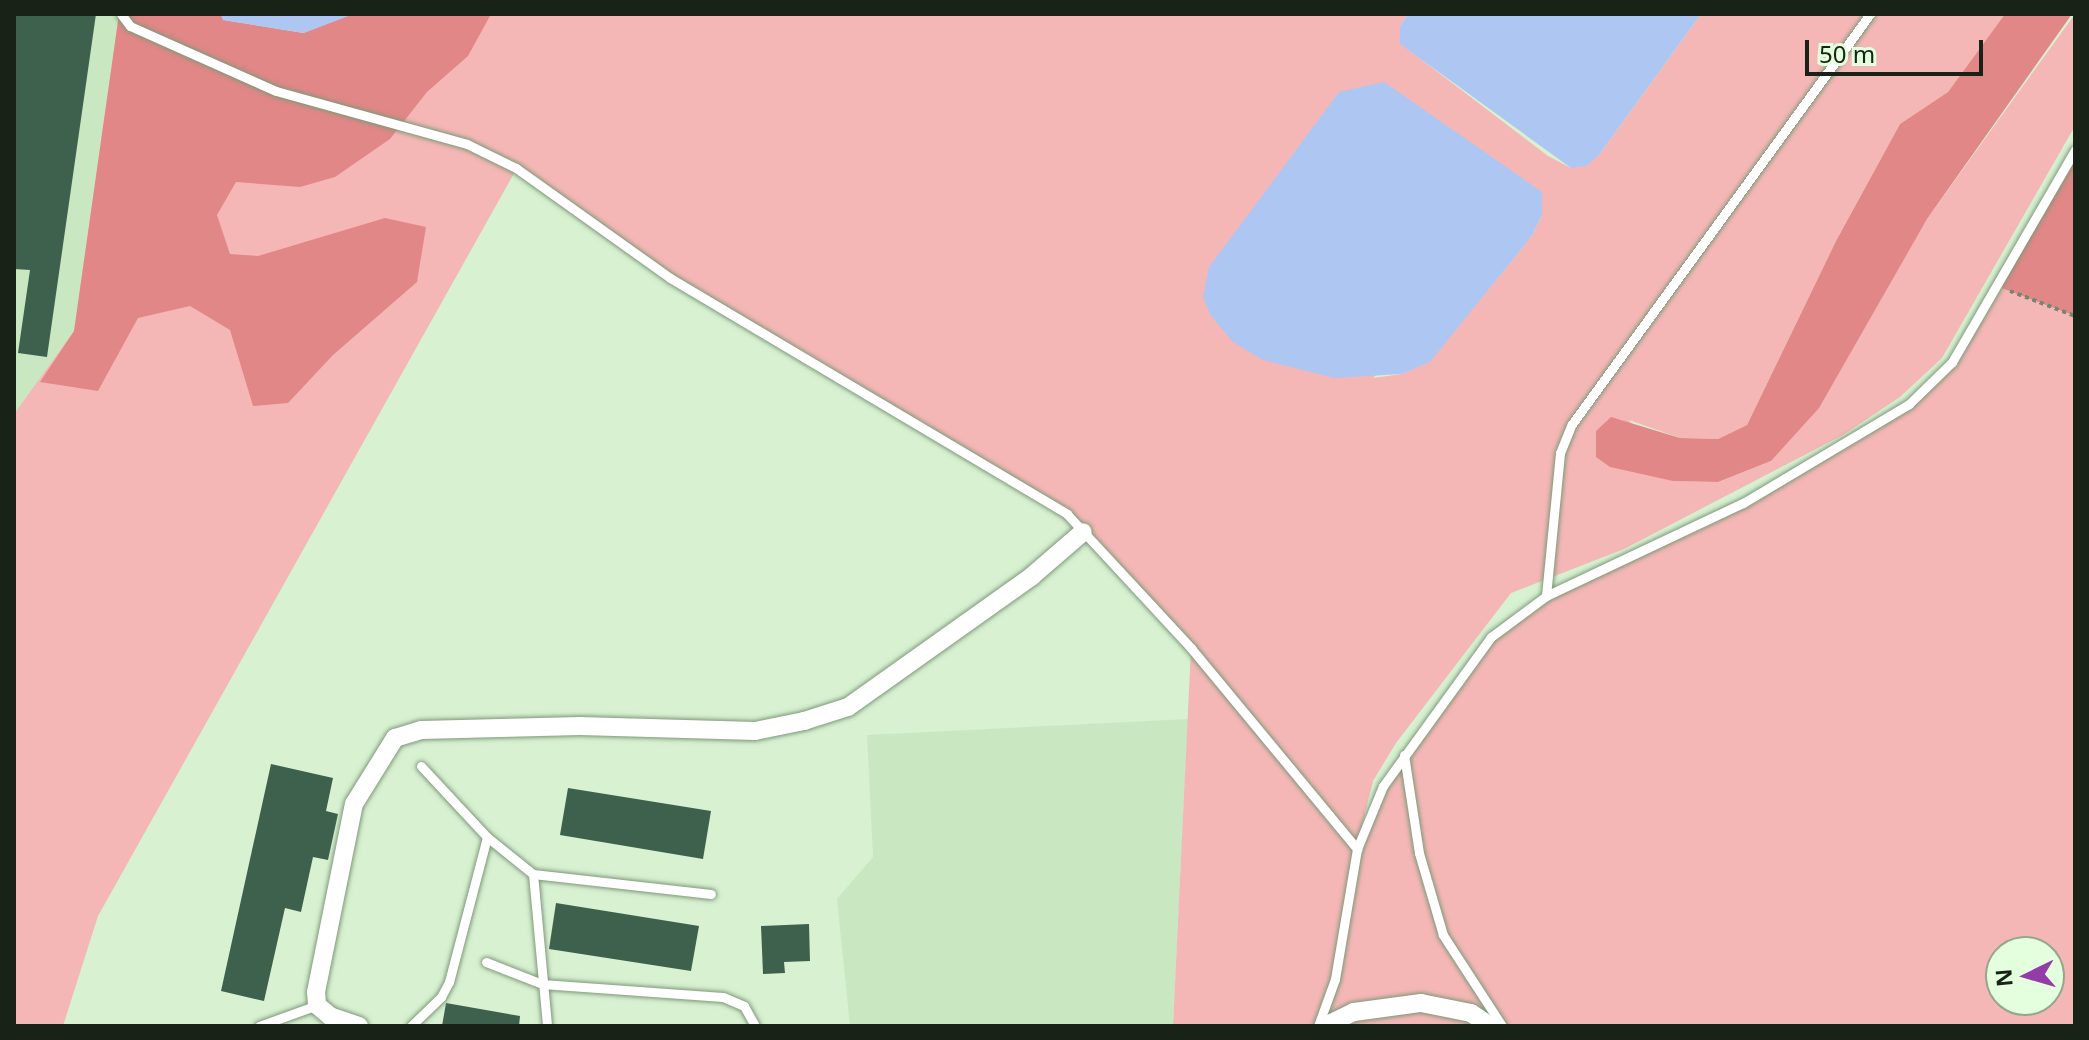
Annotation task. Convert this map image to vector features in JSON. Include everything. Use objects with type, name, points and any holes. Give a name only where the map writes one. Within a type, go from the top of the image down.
[{"type":"street","points":[[359,1026],[317,1005],[354,804],[395,738],[421,730],[548,727],[755,731],[804,721],[848,707],[1032,576],[1083,532]]},
{"type":"street","points":[[1325,1026],[1354,1012],[1421,1003],[1471,1013],[1490,1026]]},
{"type":"lane","points":[[121,14],[130,26],[276,91],[467,144],[516,168],[670,278],[1067,514],[1191,648],[1357,849]]},
{"type":"lane","points":[[1546,596],[1560,453],[1572,424],[1870,14]]},
{"type":"lane","points":[[1318,1026],[1335,979],[1357,849],[1383,786],[1491,637],[1546,596],[1743,503],[1909,404],[1952,362],[2075,150]]},
{"type":"lane","points":[[1404,755],[1419,853],[1443,935],[1502,1026]]},
{"type":"lane","points":[[421,766],[487,837],[533,874],[711,894]]},
{"type":"lane","points":[[411,1026],[449,982],[487,837]]},
{"type":"lane","points":[[533,874],[547,1026]]},
{"type":"lane","points":[[486,962],[542,984],[723,997],[744,1006],[755,1026]]},
{"type":"lane","points":[[259,1026],[317,1005]]},
{"type":"path","points":[[1996,286],[2075,316]]},
{"type":"shaded area","points":[[14,14],[119,14],[74,331],[14,414]]},
{"type":"shaded area","points":[[119,14],[221,14],[223,20],[303,33],[353,14],[1408,14],[1400,26],[1401,44],[1548,156],[1571,168],[1599,155],[1701,14],[2005,14],[1948,92],[1900,124],[1836,241],[1747,425],[1718,439],[1680,438],[1629,420],[1673,481],[1718,482],[1771,461],[1927,219],[2075,14],[2075,126],[1942,358],[1900,397],[1843,435],[1624,549],[1511,593],[1396,743],[1373,781],[1358,842],[1383,786],[1491,637],[1546,596],[1743,503],[1909,404],[1952,362],[1996,286],[2075,316],[2075,1026],[1173,1026],[1191,648],[1067,514],[670,278],[517,168],[98,916],[63,1026],[14,1026],[14,414],[74,331]],"holes":[[[1542,215],[1531,237],[1429,362],[1402,374],[1373,378]]]},
{"type":"shaded area","points":[[119,14],[221,14],[223,20],[303,33],[353,14],[491,14],[468,56],[427,92],[390,139],[335,177],[300,187],[236,182],[217,215],[230,254],[258,256],[385,218],[426,227],[417,282],[333,355],[288,403],[253,406],[230,330],[190,306],[138,318],[98,391],[40,382],[74,331]]},
{"type":"shaded area","points":[[2005,14],[2072,14],[1927,219],[1819,408],[1771,461],[1718,482],[1673,481],[1610,467],[1596,457],[1596,431],[1611,417],[1680,438],[1718,439],[1747,425],[1836,241],[1900,124],[1948,92]]},
{"type":"shaded area","points":[[2075,150],[2075,316],[1996,286]]},
{"type":"shaded area","points":[[1188,719],[1173,1026],[850,1026],[837,899],[873,857],[867,735]]},
{"type":"water","points":[[221,14],[353,14],[304,33],[223,20]]},
{"type":"water","points":[[1408,14],[1701,14],[1599,155],[1586,166],[1571,168],[1400,44],[1400,26]]},
{"type":"water","points":[[1384,82],[1542,192],[1542,215],[1531,237],[1430,362],[1402,374],[1334,378],[1263,360],[1233,342],[1211,316],[1203,297],[1209,267],[1339,92]]},
{"type":"building","points":[[14,14],[96,14],[47,357],[18,353],[30,270],[14,269]]},
{"type":"building","points":[[271,764],[333,778],[326,811],[338,814],[328,860],[313,857],[301,912],[285,908],[264,1001],[221,991]]},
{"type":"building","points":[[568,788],[711,811],[703,859],[560,835]]},
{"type":"building","points":[[556,903],[699,926],[691,971],[549,949]]},
{"type":"building","points":[[809,924],[810,961],[784,962],[785,973],[763,974],[761,926]]},
{"type":"building","points":[[446,1003],[520,1016],[519,1026],[442,1026]]}]
